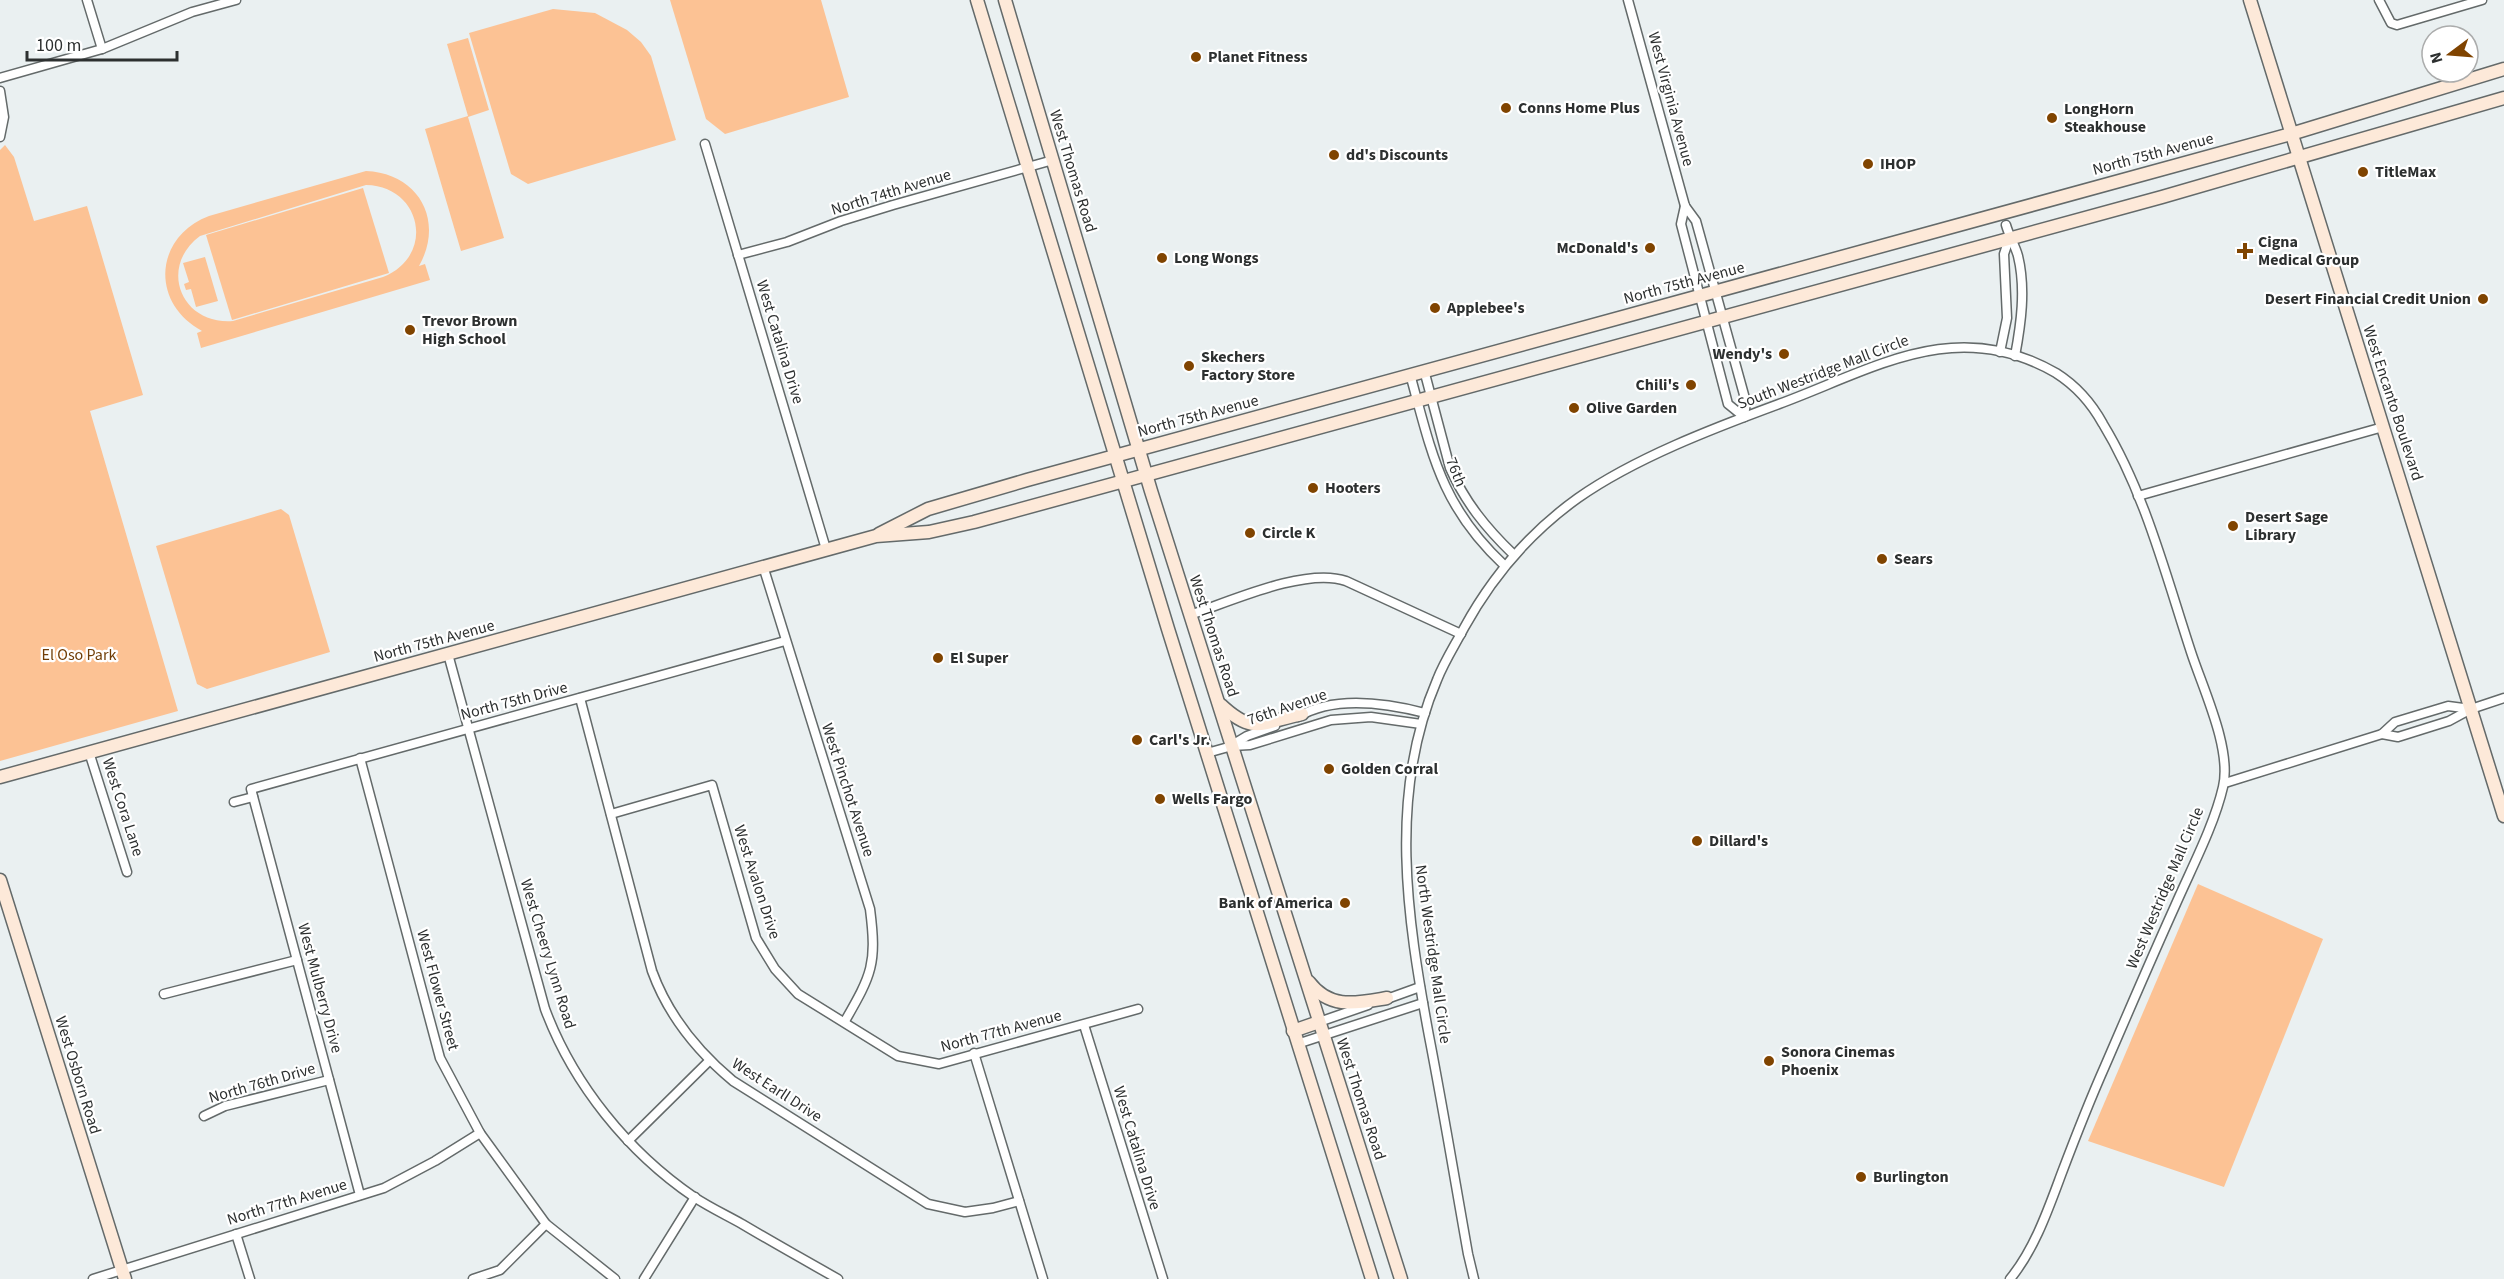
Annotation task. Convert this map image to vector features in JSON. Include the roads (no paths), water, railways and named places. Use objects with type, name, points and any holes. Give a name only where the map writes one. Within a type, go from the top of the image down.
[{"type":"main road","name":"West Thomas Road","points":[[1005,0],[1138,449],[1401,1279]]},
{"type":"main road","name":"West Encanto Boulevard","points":[[2250,0],[2504,816]]},
{"type":"main road","points":[[981,1],[1122,481],[1372,1279]]},
{"type":"main road","name":"North 75th Avenue","points":[[876,536],[928,508],[2290,134],[2504,69]]},
{"type":"main road","name":"North 75th Avenue","points":[[0,777],[826,549],[876,536],[929,532],[1122,481],[2298,159],[2504,98]]},
{"type":"main road","points":[[1219,703],[1233,717],[1250,725],[1261,725],[1302,714]]},
{"type":"main road","name":"West Osborn Road","points":[[0,880],[124,1274]]},
{"type":"main road","points":[[1304,974],[1316,990],[1339,1003],[1387,998]]},
{"type":"main road","points":[[1293,1030],[1319,1022]]},
{"type":"street","points":[[87,0],[102,49]]},
{"type":"street","points":[[0,78],[102,49],[192,12],[236,0]]},
{"type":"street","name":"West Virginia Avenue","points":[[1628,0],[1685,206],[1696,221],[1716,291],[1746,402],[1744,417]]},
{"type":"street","points":[[2379,0],[2391,23],[2404,24],[2482,0]]},
{"type":"street","points":[[0,91],[4,117],[0,137]]},
{"type":"street","name":"West Catalina Drive","points":[[705,144],[826,549]]},
{"type":"street","name":"North 74th Avenue","points":[[738,255],[787,242],[851,218],[1053,160]]},
{"type":"street","name":"West Virginia Avenue","points":[[1685,206],[1681,224],[1728,404],[1744,417]]},
{"type":"street","points":[[2006,225],[2009,239],[2018,257],[2022,292],[2020,326],[2014,356]]},
{"type":"street","points":[[2000,352],[2007,318],[2004,254],[2009,239]]},
{"type":"street","name":"South Westridge Mall Circle","points":[[1733,422],[1904,355],[1957,346],[2000,352],[2034,362],[2056,374],[2087,400],[2103,424],[2138,496]]},
{"type":"street","name":"76th","points":[[1424,370],[1456,483],[1478,518],[1513,554]]},
{"type":"street","name":"76th","points":[[1410,374],[1437,467],[1450,498],[1478,539],[1504,565]]},
{"type":"street","name":"North Westridge Mall Circle","points":[[1474,1279],[1420,987],[1410,920],[1405,854],[1410,778],[1421,724],[1437,680],[1461,634],[1513,554],[1539,529],[1580,497],[1601,484],[1641,462],[1733,422]]},
{"type":"street","points":[[2138,496],[2383,427]]},
{"type":"street","name":"West Westridge Mall Circle","points":[[2010,1279],[2020,1267],[2043,1219],[2097,1084],[2189,875],[2225,783],[2221,745],[2138,496]]},
{"type":"street","name":"West Pinchot Avenue","points":[[763,566],[870,909],[873,958],[867,983],[845,1021]]},
{"type":"street","points":[[1190,615],[1287,583],[1327,576],[1346,580],[1461,634]]},
{"type":"street","name":"North 75th Drive","points":[[234,802],[252,793],[360,758],[785,641]]},
{"type":"street","name":"West Cheery Lynn Road","points":[[448,654],[545,1009],[554,1032],[586,1088],[628,1141],[653,1165],[695,1197],[838,1279]]},
{"type":"street","name":"West Earll Drive","points":[[580,698],[648,959],[658,987],[679,1024],[709,1061],[733,1081],[928,1204],[965,1212],[1019,1201]]},
{"type":"street","points":[[2382,734],[2398,737],[2449,721],[2470,709],[2504,698]]},
{"type":"street","name":"76th Avenue","points":[[1232,746],[1247,735],[1290,722],[1302,714],[1335,705],[1382,704],[1425,713]]},
{"type":"street","points":[[2225,783],[2382,734],[2395,722],[2448,706],[2470,709]]},
{"type":"street","name":"76th Avenue","points":[[1207,753],[1232,746],[1250,745],[1314,725],[1345,719],[1371,717],[1421,724]]},
{"type":"street","name":"West Cora Lane","points":[[89,752],[128,872]]},
{"type":"street","name":"West Flower Street","points":[[360,758],[440,1058],[480,1133],[546,1224],[615,1279]]},
{"type":"street","name":"West Avalon Drive","points":[[610,814],[712,785],[756,938],[775,969],[798,994],[845,1021]]},
{"type":"street","name":"West Mulberry Drive","points":[[252,793],[360,1195]]},
{"type":"street","points":[[165,994],[297,960]]},
{"type":"street","points":[[1319,1022],[1420,987]]},
{"type":"street","points":[[1298,1044],[1423,1003]]},
{"type":"street","name":"North 77th Avenue","points":[[845,1021],[898,1056],[939,1064],[1138,1009]]},
{"type":"street","name":"West Catalina Drive","points":[[1084,1025],[1162,1279]]},
{"type":"street","points":[[974,1053],[1043,1279]]},
{"type":"street","points":[[628,1141],[709,1061]]},
{"type":"street","name":"North 76th Drive","points":[[204,1116],[225,1106],[329,1080]]},
{"type":"street","name":"North 77th Avenue","points":[[93,1279],[124,1274],[236,1234],[384,1188],[435,1161],[480,1133]]},
{"type":"street","points":[[644,1279],[695,1197]]},
{"type":"street","points":[[473,1279],[500,1270],[546,1224]]},
{"type":"street","points":[[236,1234],[250,1279]]},
{"type":"place","name":"Planet Fitness","points":[[1196,57]]},
{"type":"place","name":"Conns Home Plus","points":[[1506,108]]},
{"type":"place","name":"LongHorn Steakhouse","points":[[2052,118]]},
{"type":"place","name":"dd's Discounts","points":[[1334,155]]},
{"type":"place","name":"IHOP","points":[[1868,164]]},
{"type":"place","name":"TitleMax","points":[[2363,172]]},
{"type":"place","name":"McDonald's","points":[[1650,248]]},
{"type":"place","name":"Cigna Medical Group","points":[[2245,251]]},
{"type":"place","name":"Long Wongs","points":[[1162,258]]},
{"type":"place","name":"Desert Financial Credit Union","points":[[2483,299]]},
{"type":"place","name":"Applebee's","points":[[1435,308]]},
{"type":"place","name":"Trevor Brown High School","points":[[410,330]]},
{"type":"place","name":"Wendy's","points":[[1784,354]]},
{"type":"place","name":"Skechers Factory Store","points":[[1189,366]]},
{"type":"place","name":"Chili's","points":[[1691,385]]},
{"type":"place","name":"Olive Garden","points":[[1574,408]]},
{"type":"place","name":"Hooters","points":[[1313,488]]},
{"type":"place","name":"Desert Sage Library","points":[[2233,526]]},
{"type":"place","name":"Circle K","points":[[1250,533]]},
{"type":"place","name":"Sears","points":[[1882,559]]},
{"type":"place","name":"El Super","points":[[938,658]]},
{"type":"place","name":"Carl's Jr.","points":[[1137,740]]},
{"type":"place","name":"Golden Corral","points":[[1329,769]]},
{"type":"place","name":"Wells Fargo","points":[[1160,799]]},
{"type":"place","name":"Dillard's","points":[[1697,841]]},
{"type":"place","name":"Bank of America","points":[[1345,903]]},
{"type":"place","name":"Sonora Cinemas Phoenix","points":[[1769,1061]]},
{"type":"place","name":"Burlington","points":[[1861,1177]]},
{"type":"park label","name":"El Oso Park","points":[[79,655]]}]
